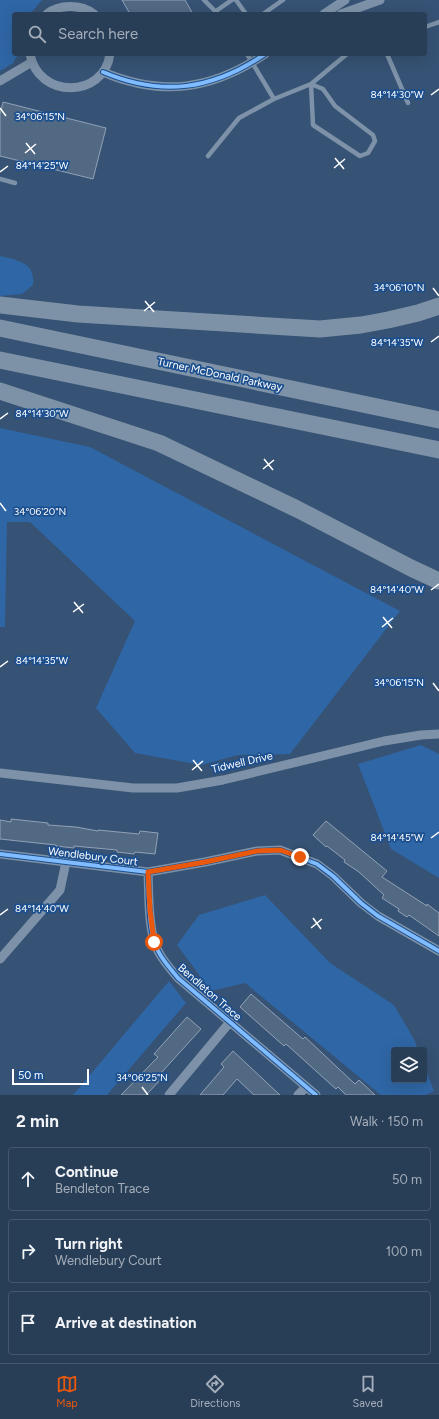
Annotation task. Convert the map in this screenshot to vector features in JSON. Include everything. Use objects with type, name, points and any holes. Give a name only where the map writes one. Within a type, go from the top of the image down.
[{"type":"highway","points":[[0,305],[78,314],[320,329],[361,325],[388,320],[439,306]]},
{"type":"highway","name":"Turner McDonald Parkway","points":[[0,328],[439,420]]},
{"type":"highway","points":[[0,360],[439,450]]},
{"type":"highway","points":[[0,391],[159,443],[297,509],[411,568],[439,580]]},
{"type":"street","points":[[327,12],[344,0]]},
{"type":"street","points":[[352,12],[363,10],[380,0]]},
{"type":"street","points":[[51,12],[62,7],[76,6],[91,12]]},
{"type":"street","points":[[0,81],[31,58],[38,73],[47,81],[58,87],[64,88],[83,87],[94,81],[103,72],[110,60],[110,56]]},
{"type":"street","points":[[103,72],[121,80],[147,86],[167,87],[193,85],[219,79],[253,62],[261,56]]},
{"type":"street","name":"Tidwell Drive","points":[[0,773],[133,788],[178,788],[223,780],[384,741],[421,735],[439,734]]},
{"type":"street","name":"Wendlebury Court","points":[[0,854],[148,872],[257,851],[280,850],[317,864],[333,876],[361,903],[378,916],[439,951]]},
{"type":"street","points":[[0,959],[60,890],[66,862]]},
{"type":"street","name":"Bendleton Trace","points":[[148,872],[154,942],[169,968],[178,978],[316,1095]]},
{"type":"street","points":[[169,1095],[230,1022]]},
{"type":"street","points":[[298,1095],[306,1087]]},
{"type":"lane","points":[[204,0],[216,12]]},
{"type":"lane","points":[[218,12],[232,0]]},
{"type":"lane","points":[[236,0],[245,12]]},
{"type":"lane","points":[[266,12],[283,0]]},
{"type":"lane","points":[[427,27],[439,22]]},
{"type":"lane","points":[[248,56],[274,99]]},
{"type":"lane","points":[[208,156],[239,118],[274,99],[311,84],[345,56]]},
{"type":"lane","points":[[388,56],[408,103]]},
{"type":"lane","points":[[311,84],[323,89],[335,106],[373,135],[375,141],[368,153],[360,156],[313,125],[311,84]]},
{"type":"lane","points":[[0,180],[15,183]]},
{"type":"shaded area","points":[[0,0],[42,0],[32,12],[12,12],[12,56],[17,56],[13,63],[0,71]]},
{"type":"shaded area","points":[[0,256],[19,261],[29,267],[32,272],[33,285],[22,294],[0,296]]},
{"type":"shaded area","points":[[0,428],[90,447],[400,611],[290,754],[238,755],[201,765],[135,753],[96,708],[135,621],[30,522],[7,522],[5,627],[0,627]]},
{"type":"shaded area","points":[[421,745],[439,754],[439,878],[391,849],[358,764]]},
{"type":"shaded area","points":[[265,895],[330,963],[394,1005],[417,1047],[391,1047],[391,1083],[427,1083],[427,1073],[434,1091],[426,1095],[381,1095],[245,983],[211,991],[177,945],[199,915]]},
{"type":"shaded area","points":[[169,981],[186,1003],[107,1095],[73,1095]]},
{"type":"building","points":[[122,0],[185,0],[192,12],[129,12]]},
{"type":"building","points":[[3,102],[106,128],[93,179],[0,156],[0,114]]},
{"type":"building","points":[[11,819],[98,831],[139,834],[140,831],[158,833],[155,854],[135,852],[134,854],[117,852],[117,850],[74,846],[74,848],[0,839],[0,820],[11,822]]},
{"type":"building","points":[[326,821],[387,871],[382,877],[427,906],[427,904],[439,913],[439,936],[409,915],[407,917],[398,911],[399,909],[382,898],[384,895],[359,872],[344,862],[345,860],[327,846],[326,847],[313,835]]},
{"type":"building","points":[[251,994],[303,1039],[305,1037],[355,1084],[359,1080],[375,1095],[346,1095],[338,1087],[336,1089],[286,1044],[284,1046],[240,1007]]},
{"type":"building","points":[[187,1017],[201,1029],[161,1073],[164,1076],[146,1095],[121,1095],[158,1057],[154,1054]]},
{"type":"building","points":[[233,1051],[280,1095],[254,1095],[237,1079],[223,1095],[200,1095],[224,1067],[221,1064]]},
{"type":"cycle path","points":[[103,72],[125,80],[146,85],[166,87],[186,86],[226,76],[262,56]]},
{"type":"cycle path","points":[[0,854],[148,872],[257,851],[280,850],[317,864],[333,876],[361,903],[378,916],[439,951]]},
{"type":"cycle path","points":[[148,872],[149,906],[152,933],[161,956],[178,978],[316,1095]]},
{"type":"route","points":[[154,942],[150,910],[148,872],[257,851],[280,850],[300,857]]}]
